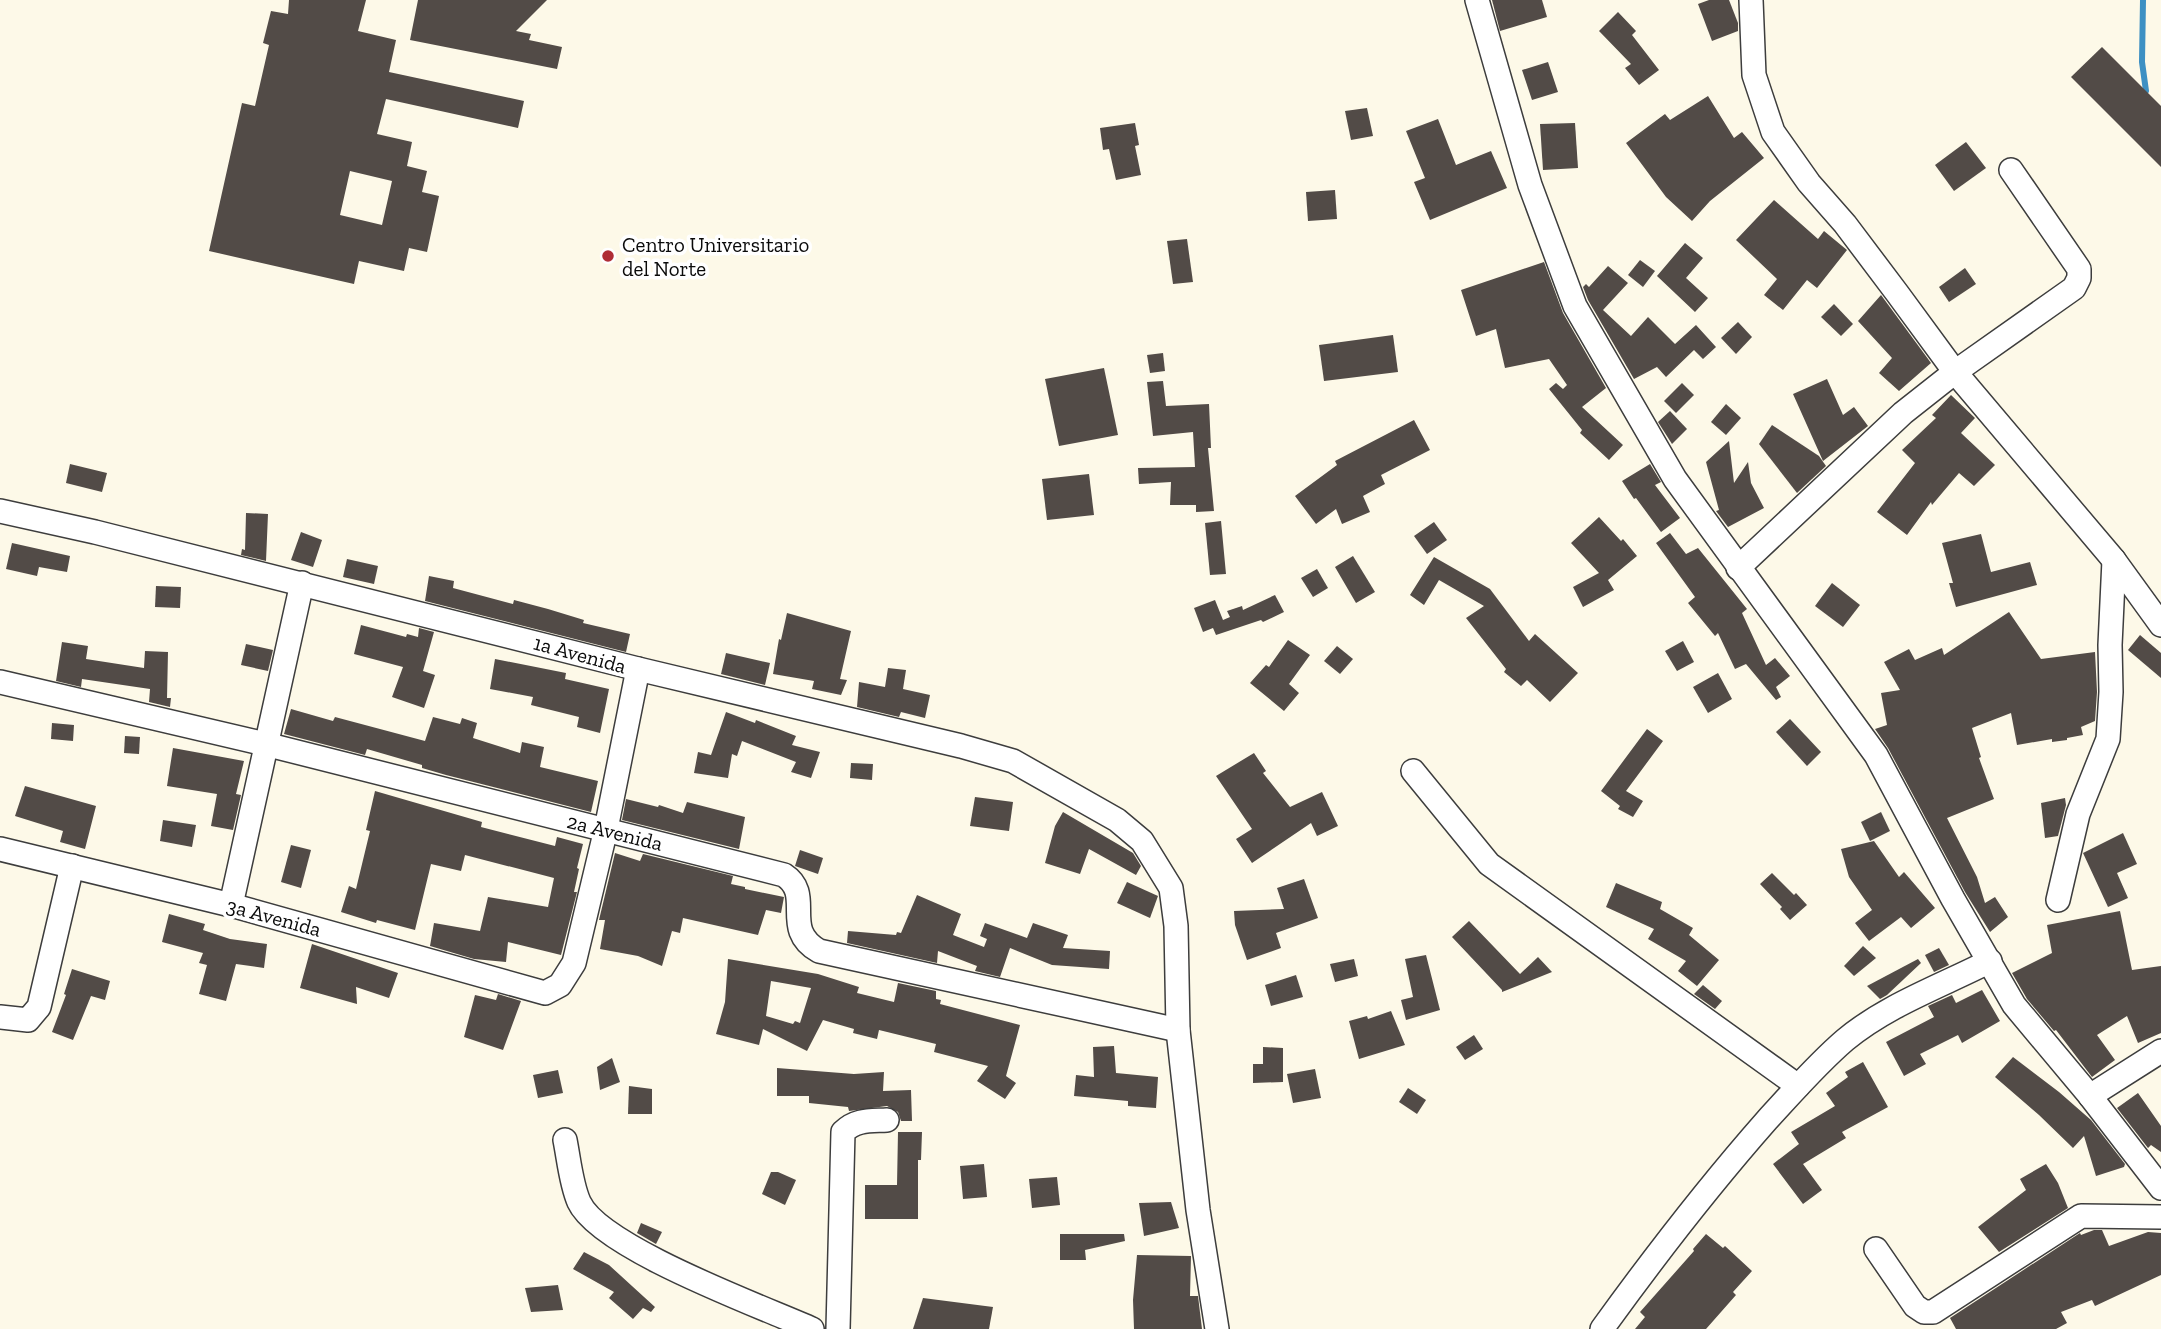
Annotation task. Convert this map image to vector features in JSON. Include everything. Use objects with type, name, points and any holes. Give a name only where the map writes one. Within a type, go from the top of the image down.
[{"type":"street","points":[[1477,0],[1530,185],[1575,306],[1675,479],[1876,755],[1953,899],[2014,1005],[2090,1096],[2161,1188]]},
{"type":"street","points":[[1751,0],[1754,75],[1773,132],[1809,183],[1845,224],[1898,293],[1955,372],[2115,560],[2161,625]]},
{"type":"street","points":[[1738,568],[1903,412],[2074,288],[2079,278],[2079,269],[2011,170]]},
{"type":"street","name":"1a Avenida","points":[[0,512],[95,532],[638,669],[961,746],[1013,761],[1117,820],[1142,841],[1171,888],[1176,926],[1178,1030],[1198,1210],[1217,1329]]},
{"type":"street","points":[[2058,900],[2078,814],[2108,739],[2115,560]]},
{"type":"street","points":[[231,905],[302,583]]},
{"type":"street","points":[[606,829],[638,669]]},
{"type":"street","name":"2a Avenida","points":[[0,682],[265,744],[784,875],[793,881],[797,891],[799,933],[807,944],[819,951],[1178,1030]]},
{"type":"street","points":[[1413,771],[1489,864],[1798,1086]]},
{"type":"street","name":"3a Avenida","points":[[0,849],[231,905],[545,993],[561,985],[574,963],[606,829]]},
{"type":"street","points":[[0,1017],[28,1020],[39,1007],[72,866]]},
{"type":"street","points":[[1602,1329],[1656,1255],[1749,1141],[1798,1086],[1846,1040],[1898,1004],[1990,961]]},
{"type":"street","points":[[2090,1096],[2161,1051]]},
{"type":"street","points":[[838,1329],[844,1132],[849,1125],[858,1121],[887,1120]]},
{"type":"street","points":[[565,1140],[580,1204],[602,1228],[639,1253],[812,1329]]},
{"type":"street","points":[[1876,1249],[1915,1306],[1924,1312],[1933,1312],[2081,1216],[2161,1217]]},
{"type":"building","points":[[289,0],[366,0],[358,31],[396,40],[389,72],[524,101],[518,128],[386,99],[377,134],[412,142],[407,166],[427,171],[422,192],[439,196],[427,252],[409,248],[404,271],[359,261],[354,284],[209,251],[242,103],[255,106],[269,45],[263,43],[271,11],[288,14]],"holes":[[[350,171],[392,181],[382,225],[340,215]]]},
{"type":"building","points":[[418,0],[547,0],[516,31],[531,34],[529,40],[562,47],[557,69],[410,40]]},
{"type":"building","points":[[1492,0],[1542,0],[1547,17],[1500,31]]},
{"type":"building","points":[[1709,0],[1729,0],[1738,23],[1738,31],[1712,41],[1698,4]]},
{"type":"building","points":[[1618,12],[1636,31],[1632,35],[1659,70],[1639,85],[1625,68],[1631,64],[1599,31]]},
{"type":"building","points":[[2102,47],[2161,106],[2161,167],[2071,77]]},
{"type":"building","points":[[1548,62],[1558,92],[1532,100],[1522,70]]},
{"type":"building","points":[[1708,96],[1734,138],[1742,132],[1764,158],[1710,201],[1692,221],[1666,197],[1626,143],[1665,114],[1670,120]]},
{"type":"building","points":[[1367,108],[1373,136],[1351,140],[1345,111]]},
{"type":"building","points":[[1438,119],[1456,165],[1491,151],[1507,188],[1430,220],[1414,182],[1425,178],[1406,131]]},
{"type":"building","points":[[1135,123],[1139,145],[1135,146],[1141,175],[1116,180],[1109,149],[1103,150],[1100,128]]},
{"type":"building","points":[[1575,123],[1578,168],[1543,170],[1540,124]]},
{"type":"building","points":[[1966,142],[1986,168],[1954,191],[1935,165]]},
{"type":"building","points":[[1335,190],[1337,219],[1308,221],[1306,192]]},
{"type":"building","points":[[1774,200],[1818,239],[1824,231],[1847,250],[1817,288],[1807,280],[1783,310],[1764,295],[1777,279],[1736,240]]},
{"type":"building","points":[[1187,239],[1193,282],[1173,284],[1167,241]]},
{"type":"building","points":[[1685,243],[1703,258],[1686,278],[1708,298],[1695,312],[1657,276]]},
{"type":"building","points":[[1640,260],[1655,271],[1643,287],[1628,275]]},
{"type":"building","points":[[1544,262],[1563,313],[1606,388],[1582,407],[1623,445],[1609,460],[1580,433],[1582,430],[1549,389],[1556,383],[1563,389],[1567,385],[1549,359],[1505,368],[1496,329],[1476,336],[1461,290]]},
{"type":"building","points":[[1608,266],[1628,283],[1603,310],[1631,336],[1648,317],[1675,344],[1696,325],[1716,347],[1703,359],[1694,350],[1666,377],[1657,367],[1634,379],[1583,287],[1586,284],[1589,287]]},
{"type":"building","points":[[1965,268],[1976,284],[1949,302],[1939,287]]},
{"type":"building","points":[[1881,295],[1931,363],[1899,391],[1879,373],[1892,358],[1858,321]]},
{"type":"building","points":[[1834,304],[1853,324],[1841,336],[1821,317]]},
{"type":"building","points":[[1738,322],[1752,337],[1736,354],[1721,338]]},
{"type":"building","points":[[1393,335],[1398,372],[1324,381],[1319,345]]},
{"type":"building","points":[[1163,353],[1165,371],[1150,373],[1147,355]]},
{"type":"building","points":[[1104,368],[1118,435],[1059,446],[1045,379]]},
{"type":"building","points":[[1827,379],[1843,415],[1854,407],[1868,426],[1823,461],[1793,394]]},
{"type":"building","points":[[1163,381],[1166,406],[1209,404],[1211,448],[1208,448],[1214,511],[1196,512],[1196,505],[1170,505],[1171,482],[1139,484],[1138,468],[1195,467],[1193,432],[1153,436],[1147,382]]},
{"type":"building","points":[[1682,383],[1694,395],[1676,413],[1664,401]]},
{"type":"building","points":[[1951,395],[1975,418],[1961,433],[1995,465],[1974,486],[1959,473],[1932,505],[1931,502],[1907,535],[1877,512],[1915,463],[1902,450],[1936,418],[1932,415]]},
{"type":"building","points":[[1726,404],[1741,418],[1726,435],[1711,422]]},
{"type":"building","points":[[1670,411],[1687,429],[1672,444],[1658,422]]},
{"type":"building","points":[[1414,420],[1430,450],[1381,475],[1385,484],[1363,496],[1370,512],[1342,524],[1336,509],[1316,524],[1295,496],[1337,465],[1335,461]]},
{"type":"building","points":[[1772,425],[1819,456],[1826,466],[1797,493],[1759,444]]},
{"type":"building","points":[[1729,441],[1734,483],[1748,462],[1751,483],[1764,508],[1728,527],[1716,511],[1719,510],[1706,462]]},
{"type":"building","points":[[70,464],[107,473],[102,492],[66,483]]},
{"type":"building","points":[[1650,464],[1661,482],[1655,485],[1680,518],[1661,532],[1622,481]]},
{"type":"building","points":[[1089,474],[1094,515],[1047,520],[1042,479]]},
{"type":"building","points":[[246,513],[268,514],[266,561],[241,555],[242,549],[245,550]]},
{"type":"building","points":[[1599,517],[1637,556],[1608,580],[1614,590],[1583,607],[1573,587],[1599,573],[1571,543]]},
{"type":"building","points":[[1221,521],[1226,574],[1210,575],[1205,523]]},
{"type":"building","points":[[1434,522],[1447,540],[1427,554],[1414,536]]},
{"type":"building","points":[[301,532],[322,540],[313,567],[291,560]]},
{"type":"building","points":[[1670,533],[1686,554],[1698,548],[1747,609],[1742,613],[1766,665],[1775,658],[1790,676],[1776,687],[1781,697],[1776,700],[1746,664],[1735,669],[1718,633],[1715,636],[1688,603],[1695,597],[1656,543]]},
{"type":"building","points":[[1981,534],[1991,572],[2030,562],[2037,585],[1956,607],[1949,583],[1953,583],[1942,543]]},
{"type":"building","points":[[12,543],[70,556],[67,572],[39,567],[37,576],[6,569]]},
{"type":"building","points":[[1353,556],[1375,592],[1356,603],[1335,567]]},
{"type":"building","points":[[1434,557],[1490,589],[1529,641],[1535,634],[1578,673],[1550,702],[1527,680],[1521,686],[1504,672],[1506,669],[1466,618],[1484,606],[1439,580],[1424,605],[1410,595]]},
{"type":"building","points":[[347,559],[378,566],[374,584],[343,577]]},
{"type":"building","points":[[1317,569],[1328,588],[1313,597],[1301,578]]},
{"type":"building","points":[[429,576],[454,581],[453,588],[513,604],[514,600],[584,620],[583,623],[630,634],[626,652],[425,601]]},
{"type":"building","points":[[1832,583],[1860,605],[1843,627],[1815,606]]},
{"type":"building","points":[[156,586],[181,587],[180,608],[155,607]]},
{"type":"building","points":[[1275,595],[1284,612],[1263,622],[1261,620],[1216,635],[1213,628],[1203,632],[1194,608],[1215,600],[1223,620],[1230,617],[1227,611],[1242,606],[1243,610]]},
{"type":"building","points":[[2009,612],[2041,659],[2095,652],[2097,692],[2095,721],[2081,727],[2083,735],[2067,740],[2052,742],[2052,739],[2017,745],[2011,713],[1972,728],[1981,757],[1979,758],[1994,799],[1947,818],[1977,877],[1985,903],[1995,897],[2008,917],[1990,932],[1875,729],[1887,725],[1881,693],[1900,690],[1884,662],[1909,649],[1915,660],[1942,648],[1944,655]]},
{"type":"building","points":[[787,613],[851,631],[840,679],[847,680],[841,695],[812,689],[814,681],[773,674]]},
{"type":"building","points":[[361,625],[406,637],[407,634],[418,637],[419,628],[434,632],[423,671],[435,675],[424,708],[392,697],[403,667],[354,654]]},
{"type":"building","points":[[2140,635],[2161,653],[2161,678],[2128,650]]},
{"type":"building","points":[[1288,640],[1310,655],[1289,684],[1299,693],[1284,711],[1250,683],[1266,665],[1269,667]]},
{"type":"building","points":[[1683,641],[1694,662],[1677,671],[1665,651]]},
{"type":"building","points":[[62,642],[88,646],[86,659],[144,668],[145,651],[168,652],[167,698],[171,698],[170,707],[149,702],[150,689],[82,679],[81,687],[56,681]]},
{"type":"building","points":[[246,644],[273,650],[268,671],[241,665]]},
{"type":"building","points":[[1337,646],[1353,659],[1340,674],[1324,661]]},
{"type":"building","points":[[726,653],[770,663],[765,685],[721,674]]},
{"type":"building","points":[[495,659],[566,673],[565,679],[609,689],[600,733],[577,727],[579,717],[531,705],[533,697],[490,689]]},
{"type":"building","points":[[888,668],[906,670],[903,689],[930,695],[925,718],[901,712],[899,717],[857,707],[859,682],[885,687]]},
{"type":"building","points":[[1718,673],[1732,699],[1708,713],[1693,687]]},
{"type":"building","points":[[291,709],[333,721],[335,717],[425,741],[433,717],[460,724],[462,718],[477,723],[473,738],[520,753],[522,742],[544,747],[540,767],[598,781],[591,812],[446,775],[367,749],[365,755],[284,734]]},
{"type":"building","points":[[726,712],[755,723],[756,720],[796,736],[792,745],[820,752],[811,778],[791,772],[796,762],[742,741],[737,756],[732,754],[728,778],[694,773],[698,752],[711,755]]},
{"type":"building","points":[[1790,719],[1821,752],[1807,766],[1776,732]]},
{"type":"building","points":[[52,723],[74,725],[73,741],[51,739]]},
{"type":"building","points":[[1647,729],[1663,741],[1626,791],[1643,801],[1633,817],[1618,809],[1620,806],[1601,791]]},
{"type":"building","points":[[125,736],[140,737],[139,754],[124,753]]},
{"type":"building","points":[[173,748],[244,761],[236,794],[241,795],[233,830],[211,826],[217,794],[167,786]]},
{"type":"building","points":[[1254,753],[1266,771],[1263,773],[1290,807],[1322,792],[1338,826],[1317,836],[1311,823],[1252,863],[1236,839],[1252,829],[1216,776]]},
{"type":"building","points":[[851,763],[873,764],[872,780],[850,778]]},
{"type":"building","points":[[25,786],[96,806],[85,849],[60,842],[63,831],[15,816]]},
{"type":"building","points":[[375,791],[482,822],[481,827],[555,846],[557,837],[583,844],[574,892],[577,892],[561,955],[508,942],[506,962],[474,959],[430,946],[434,923],[480,931],[488,897],[548,907],[554,878],[465,855],[461,871],[431,864],[415,930],[377,920],[376,923],[341,912],[349,886],[356,889],[370,831],[366,830]]},
{"type":"building","points":[[975,797],[1013,802],[1009,831],[970,826]]},
{"type":"building","points":[[2065,798],[2066,805],[2058,836],[2045,838],[2041,803]]},
{"type":"building","points":[[626,799],[683,813],[687,802],[745,817],[739,849],[622,820]]},
{"type":"building","points":[[1063,812],[1133,853],[1141,866],[1136,875],[1089,849],[1080,874],[1045,863],[1055,826]]},
{"type":"building","points":[[1881,812],[1890,831],[1870,841],[1861,822]]},
{"type":"building","points":[[163,820],[196,825],[192,847],[160,841]]},
{"type":"building","points":[[2123,833],[2137,864],[2117,873],[2128,898],[2108,907],[2083,853]]},
{"type":"building","points":[[1874,841],[1899,877],[1904,872],[1935,908],[1911,928],[1901,917],[1869,941],[1855,923],[1872,910],[1849,877],[1841,849]]},
{"type":"building","points":[[291,845],[311,850],[301,888],[281,882]]},
{"type":"building","points":[[800,850],[823,858],[818,874],[795,866]]},
{"type":"building","points":[[615,853],[640,861],[643,854],[733,876],[731,884],[784,897],[781,913],[766,910],[758,935],[683,918],[680,933],[672,931],[662,966],[638,956],[600,949],[605,920],[599,920]]},
{"type":"building","points":[[1772,873],[1807,905],[1790,920],[1780,909],[1782,907],[1760,884]]},
{"type":"building","points":[[1304,879],[1318,918],[1276,933],[1281,948],[1247,960],[1235,925],[1234,911],[1284,909],[1277,888]]},
{"type":"building","points":[[1127,882],[1158,896],[1150,918],[1117,903]]},
{"type":"building","points":[[1616,883],[1662,902],[1660,909],[1693,928],[1689,935],[1719,960],[1697,986],[1678,971],[1686,961],[1648,939],[1654,929],[1606,907]]},
{"type":"building","points":[[917,895],[961,914],[953,935],[984,947],[987,939],[980,936],[985,923],[1027,938],[1033,923],[1068,935],[1063,948],[1110,951],[1109,969],[1052,965],[1010,948],[1000,977],[975,971],[977,966],[938,951],[937,963],[847,943],[848,931],[896,935],[897,932],[901,933]]},
{"type":"building","points":[[2120,911],[2132,970],[2161,966],[2161,1033],[2138,1043],[2127,1016],[2097,1035],[2115,1060],[2092,1077],[2056,1030],[2054,1031],[2027,999],[2012,973],[2052,953],[2047,925]]},
{"type":"building","points":[[169,914],[205,924],[203,930],[230,939],[267,944],[264,968],[236,964],[226,1001],[199,994],[207,965],[199,963],[203,953],[162,942]]},
{"type":"building","points":[[1469,921],[1520,974],[1538,957],[1552,972],[1502,992],[1452,937]]},
{"type":"building","points":[[312,944],[398,973],[389,998],[356,987],[357,1004],[300,988]]},
{"type":"building","points":[[1863,946],[1876,958],[1854,976],[1844,966]]},
{"type":"building","points":[[1939,948],[1949,965],[1934,972],[1925,955]]},
{"type":"building","points":[[1426,955],[1440,1010],[1406,1020],[1401,1000],[1413,997],[1405,959]]},
{"type":"building","points":[[728,959],[818,974],[859,987],[857,993],[894,1002],[898,983],[936,991],[936,999],[941,1000],[940,1004],[1020,1025],[1006,1076],[1016,1083],[1005,1099],[977,1081],[988,1066],[934,1052],[936,1044],[879,1030],[877,1039],[853,1033],[854,1029],[823,1020],[807,1051],[763,1029],[759,1045],[716,1034],[725,1002]],"holes":[[[771,981],[811,988],[800,1023],[795,1021],[793,1024],[766,1016]]]},
{"type":"building","points":[[1354,959],[1358,976],[1335,982],[1330,964]]},
{"type":"building","points":[[1918,959],[1921,963],[1880,999],[1867,986]]},
{"type":"building","points":[[72,969],[110,981],[105,1000],[91,996],[73,1040],[52,1032],[66,995],[64,994]]},
{"type":"building","points":[[1296,975],[1303,997],[1271,1006],[1265,985]]},
{"type":"building","points":[[1703,985],[1722,1001],[1715,1009],[1694,994]]},
{"type":"building","points":[[1982,990],[2000,1021],[1962,1043],[1958,1035],[1920,1054],[1926,1064],[1904,1076],[1886,1042],[1934,1017],[1928,1006],[1952,995],[1956,1003]]},
{"type":"building","points":[[498,994],[521,1001],[503,1050],[464,1037],[475,995],[496,1000]]},
{"type":"building","points":[[1391,1011],[1405,1045],[1359,1059],[1349,1021],[1367,1016],[1368,1019]]},
{"type":"building","points":[[1474,1035],[1483,1049],[1465,1060],[1456,1047]]},
{"type":"building","points":[[1114,1046],[1116,1073],[1158,1077],[1156,1108],[1128,1106],[1128,1101],[1074,1096],[1076,1075],[1094,1077],[1093,1047]]},
{"type":"building","points":[[1263,1047],[1283,1048],[1283,1082],[1253,1083],[1253,1064],[1263,1064]]},
{"type":"building","points":[[2013,1057],[2091,1120],[2125,1164],[2124,1167],[2096,1176],[2084,1136],[2073,1148],[1995,1077]]},
{"type":"building","points":[[612,1058],[620,1082],[600,1090],[597,1067]]},
{"type":"building","points":[[1863,1062],[1888,1107],[1842,1132],[1846,1138],[1803,1164],[1822,1190],[1803,1204],[1773,1164],[1799,1144],[1791,1132],[1835,1106],[1826,1093],[1848,1077],[1845,1072]]},
{"type":"building","points":[[777,1068],[854,1074],[884,1072],[883,1091],[911,1090],[912,1121],[901,1121],[898,1112],[887,1106],[849,1111],[848,1107],[809,1103],[809,1096],[777,1096]]},
{"type":"building","points":[[1315,1069],[1321,1098],[1293,1103],[1287,1074]]},
{"type":"building","points":[[558,1070],[563,1093],[538,1098],[533,1075]]},
{"type":"building","points":[[629,1086],[652,1089],[652,1114],[628,1114]]},
{"type":"building","points":[[1408,1088],[1426,1100],[1417,1114],[1399,1102]]},
{"type":"building","points":[[2138,1093],[2161,1126],[2161,1152],[2151,1145],[2148,1148],[2117,1108]]},
{"type":"building","points":[[898,1132],[922,1132],[921,1160],[918,1160],[918,1219],[865,1219],[865,1185],[897,1185]]},
{"type":"building","points":[[984,1164],[987,1197],[963,1199],[960,1166]]},
{"type":"building","points":[[2046,1164],[2058,1183],[2068,1208],[1999,1252],[1978,1227],[2026,1190],[2020,1179]]},
{"type":"building","points":[[771,1172],[778,1172],[796,1180],[785,1205],[762,1194]]},
{"type":"building","points":[[1057,1177],[1060,1205],[1032,1208],[1029,1179]]},
{"type":"building","points":[[1171,1202],[1179,1228],[1144,1236],[1139,1203]]},
{"type":"building","points":[[641,1223],[662,1232],[656,1244],[637,1233]]},
{"type":"building","points":[[2102,1230],[2109,1246],[2148,1232],[2161,1233],[2161,1275],[2095,1306],[2092,1300],[2061,1312],[2067,1323],[2056,1329],[1956,1329],[1950,1318],[2080,1233],[2081,1235]]},
{"type":"building","points":[[1060,1234],[1124,1234],[1125,1241],[1085,1250],[1086,1260],[1060,1260]]},
{"type":"building","points":[[1706,1234],[1723,1248],[1725,1246],[1752,1271],[1733,1292],[1736,1295],[1706,1329],[1635,1329],[1645,1317],[1640,1312]]},
{"type":"building","points":[[584,1252],[609,1265],[655,1307],[651,1312],[643,1308],[633,1319],[609,1298],[614,1292],[573,1269]]},
{"type":"building","points":[[1137,1255],[1191,1256],[1190,1296],[1198,1296],[1202,1329],[1134,1329],[1133,1300]]},
{"type":"building","points":[[558,1285],[563,1310],[531,1312],[525,1288]]},
{"type":"building","points":[[923,1298],[993,1307],[989,1329],[913,1329]]},
{"type":"waterway","points":[[2143,0],[2142,62],[2146,91]]},
{"type":"place","name":"Centro Universitario del Norte","points":[[608,256]]}]
